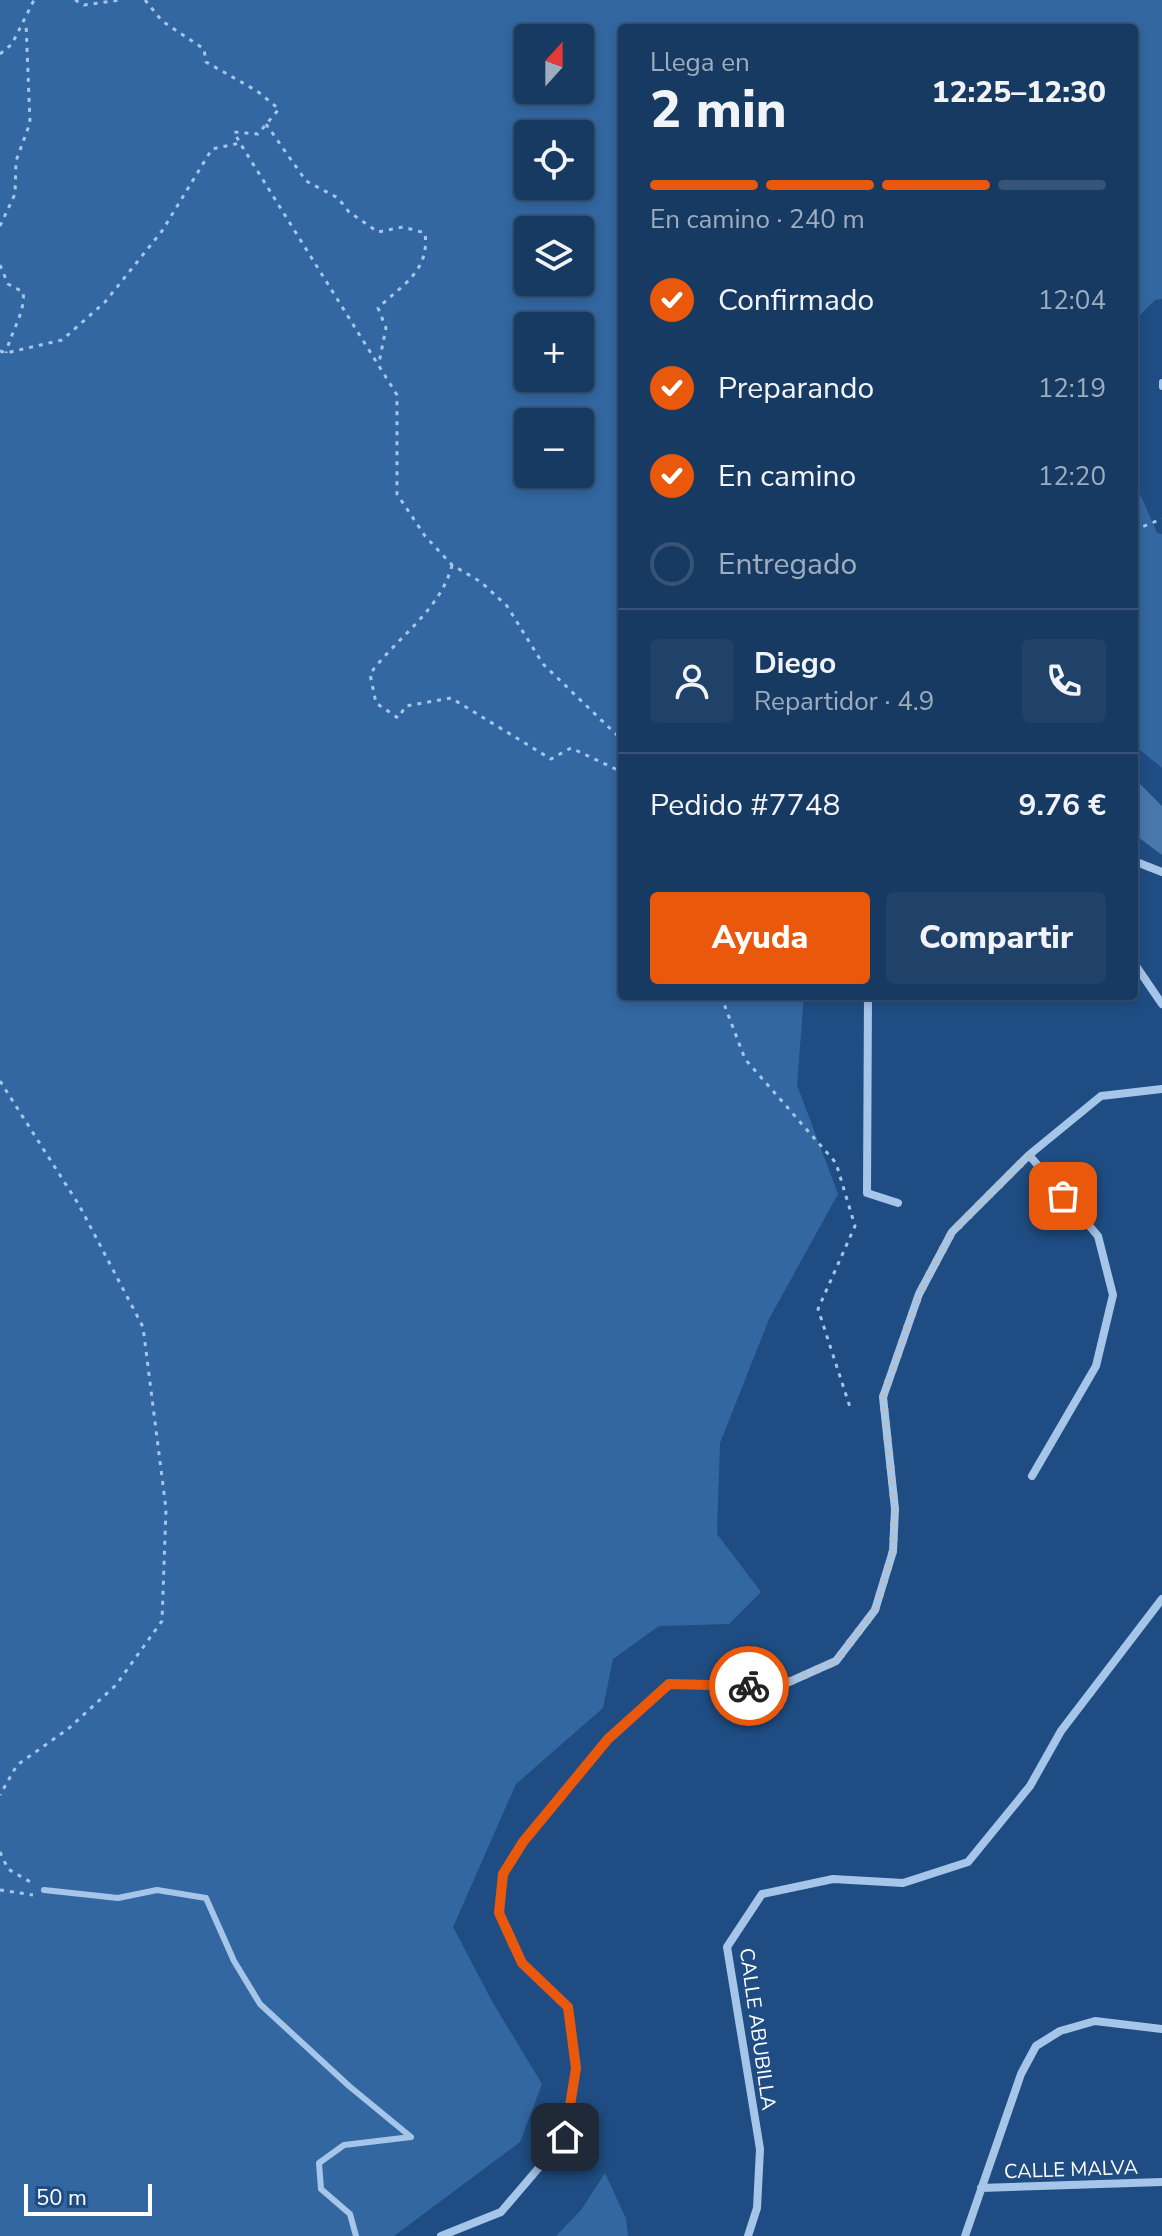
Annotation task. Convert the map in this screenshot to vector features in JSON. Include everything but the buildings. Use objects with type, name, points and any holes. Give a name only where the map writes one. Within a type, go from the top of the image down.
[{"type":"street","points":[[1138,863],[1162,872]]},
{"type":"street","points":[[1138,969],[1162,1004]]},
{"type":"street","points":[[868,1000],[867,1193],[898,1203]]},
{"type":"street","points":[[441,2236],[501,2212],[565,2137],[576,2068],[568,2007],[522,1963],[499,1913],[503,1874],[523,1842],[608,1739],[669,1684],[780,1686],[836,1661],[875,1610],[893,1551],[895,1509],[883,1397],[919,1294],[952,1232],[1029,1155],[1101,1096],[1162,1089]]},
{"type":"street","points":[[1029,1155],[1098,1236],[1113,1295],[1096,1366],[1032,1476]]},
{"type":"street","name":"CALLE ABUBILLA","points":[[748,2236],[757,2208],[760,2149],[727,1947],[762,1894],[833,1879],[903,1883],[968,1862],[1030,1786],[1061,1731],[1162,1599]]},
{"type":"street","points":[[965,2236],[1021,2074],[1036,2046],[1060,2031],[1095,2021],[1162,2029]]},
{"type":"street","name":"CALLE MALVA","points":[[981,2188],[1162,2182]]},
{"type":"lane","points":[[44,1890],[118,1898],[157,1890],[206,1898],[239,1972],[260,2004],[349,2086],[411,2137],[344,2145],[319,2163],[321,2189],[350,2214],[356,2236]]},
{"type":"path","points":[[0,54],[12,44],[26,23],[34,0]]},
{"type":"path","points":[[75,0],[84,5],[120,0]]},
{"type":"path","points":[[145,0],[162,21],[204,49],[206,62],[257,91],[279,109],[258,134],[234,132],[397,395],[397,494],[425,536],[452,565],[481,582],[507,606],[543,664],[618,736]]},
{"type":"path","points":[[0,226],[15,194],[16,161],[30,123],[26,23]]},
{"type":"path","points":[[266,124],[306,181],[338,198],[349,212],[378,232],[403,227],[425,233],[427,250],[417,274],[378,308],[386,328],[379,364]]},
{"type":"path","points":[[0,351],[6,353],[62,340],[105,302],[162,231],[212,149],[240,143]]},
{"type":"path","points":[[0,265],[8,284],[23,292],[25,303],[11,329],[6,353]]},
{"type":"path","points":[[1138,528],[1162,519]]},
{"type":"path","points":[[452,565],[440,597],[389,648],[370,674],[376,703],[398,718],[406,706],[451,698],[551,759],[571,748],[618,770]]},
{"type":"path","points":[[723,1000],[745,1059],[836,1163],[855,1226],[818,1309],[850,1407]]},
{"type":"path","points":[[0,1081],[79,1205],[143,1327],[166,1509],[162,1621],[116,1685],[68,1729],[17,1765],[0,1795]]},
{"type":"path","points":[[0,1852],[8,1869],[44,1890]]},
{"type":"path","points":[[0,1890],[31,1896],[44,1890]]},
{"type":"shaded area","points":[[0,0],[1162,0],[1162,299],[1155,300],[1138,317],[1138,24],[618,24],[618,1000],[804,1000],[797,1085],[838,1194],[769,1319],[720,1443],[717,1534],[761,1592],[729,1624],[659,1626],[613,1659],[603,1708],[516,1784],[453,1927],[493,2003],[542,2084],[520,2142],[394,2236],[0,2236]]},
{"type":"shaded area","points":[[1138,489],[1157,533],[1162,534],[1162,768],[1138,748]]},
{"type":"shaded area","points":[[605,2173],[626,2219],[628,2236],[556,2236],[581,2210]]},
{"type":"way so far","points":[[749,1686],[780,1686],[836,1661],[875,1610],[893,1551],[895,1509],[883,1397],[919,1294],[952,1232],[1029,1155],[1063,1196]]},
{"type":"route","points":[[565,2137],[576,2068],[568,2007],[522,1963],[499,1913],[503,1874],[523,1842],[608,1739],[669,1684],[749,1686]]}]
